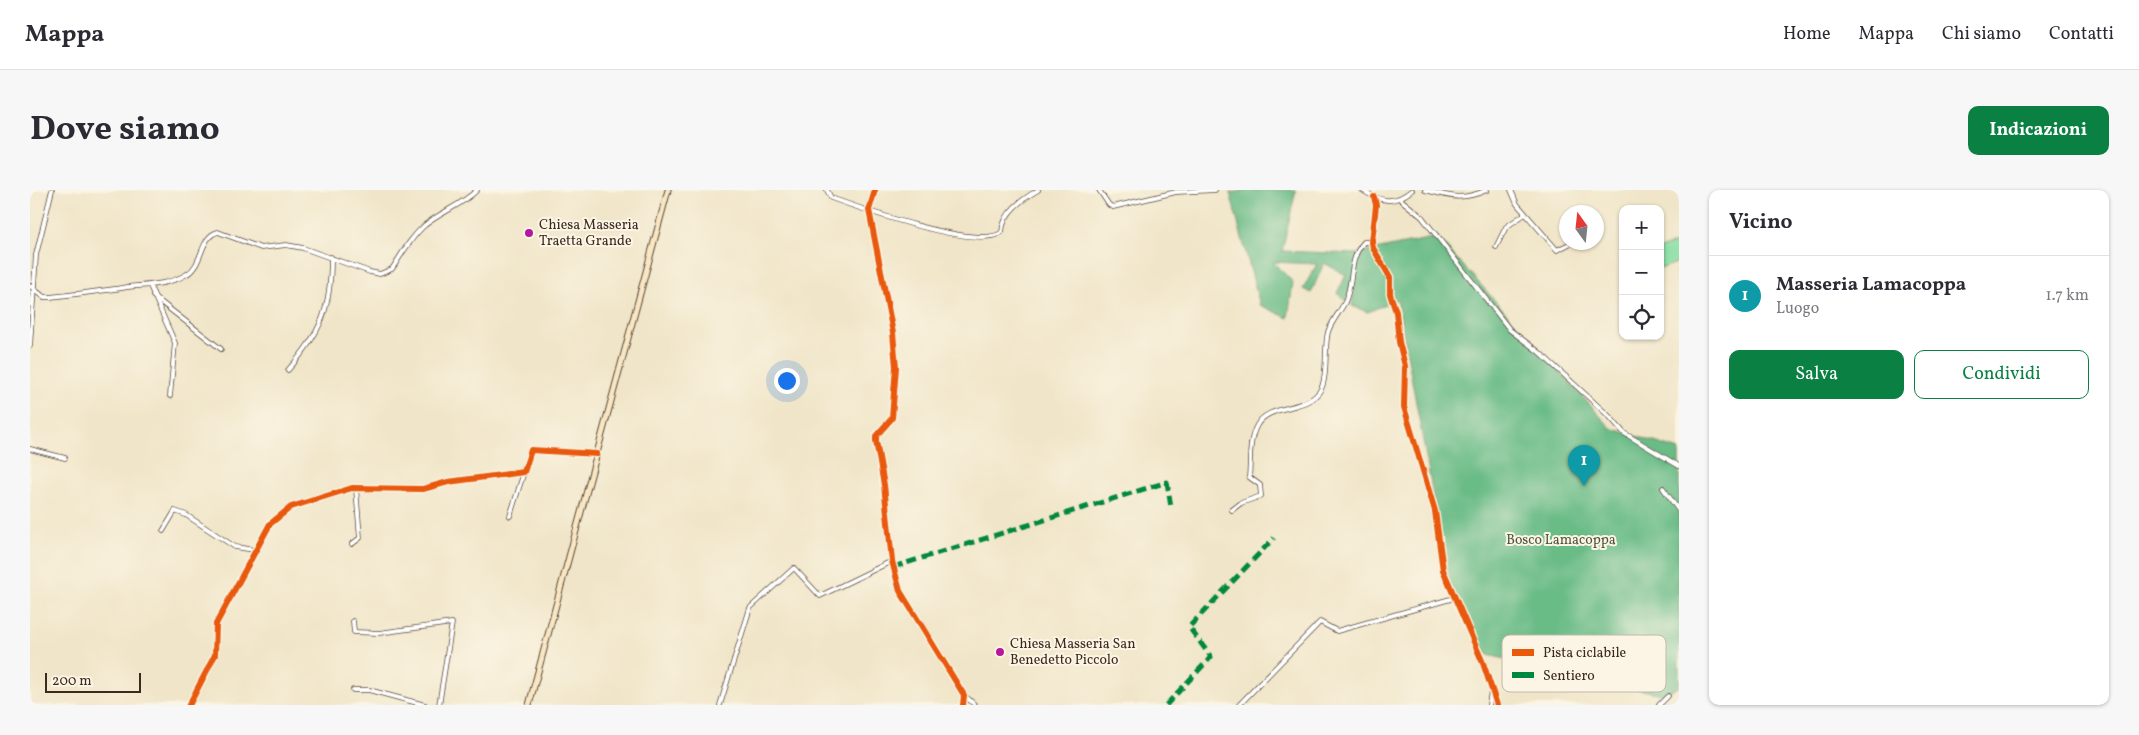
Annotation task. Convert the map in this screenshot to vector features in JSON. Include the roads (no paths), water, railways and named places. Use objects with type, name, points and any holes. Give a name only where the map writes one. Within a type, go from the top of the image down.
[{"type":"main road","points":[[529,705],[668,190]]},
{"type":"street","points":[[30,346],[32,342],[31,287],[38,244],[52,190]]},
{"type":"street","points":[[31,287],[44,297],[51,297],[150,286],[187,274],[195,268],[209,238],[218,232],[261,248],[286,245],[303,248],[370,272],[386,272],[392,269],[413,237],[426,225],[477,190]]},
{"type":"street","points":[[827,190],[831,198],[911,225],[964,235],[994,236],[1002,232],[1005,218],[1011,211],[1038,190]]},
{"type":"street","points":[[875,190],[869,210],[893,333],[895,357],[892,396],[893,414],[890,422],[876,436],[884,485],[892,560],[900,591],[964,696],[975,705]]},
{"type":"street","points":[[1099,190],[1109,205],[1113,207],[1176,192],[1215,190]]},
{"type":"street","points":[[1362,190],[1383,200],[1400,199],[1412,190]]},
{"type":"street","points":[[1425,190],[1457,198],[1468,197],[1488,190]]},
{"type":"street","points":[[1511,190],[1517,204],[1525,214],[1557,250],[1559,249]]},
{"type":"street","points":[[1374,197],[1376,205],[1373,248],[1390,277],[1390,294],[1396,312],[1399,342],[1405,366],[1404,407],[1435,511],[1442,570],[1483,663],[1496,703]]},
{"type":"street","points":[[1400,199],[1422,217],[1510,330],[1540,352],[1610,417],[1619,429],[1679,466]]},
{"type":"street","points":[[1496,247],[1506,227],[1525,214]]},
{"type":"street","points":[[1232,510],[1241,503],[1261,496],[1260,485],[1249,478],[1250,447],[1257,424],[1269,415],[1314,398],[1322,388],[1328,331],[1346,301],[1356,254],[1364,242],[1372,242]]},
{"type":"street","points":[[288,370],[311,343],[321,324],[329,295],[331,257]]},
{"type":"street","points":[[150,286],[175,344],[170,396]]},
{"type":"street","points":[[153,296],[221,350]]},
{"type":"street","points":[[30,448],[65,458]]},
{"type":"street","points":[[510,516],[531,450],[596,454]]},
{"type":"street","points":[[189,705],[216,655],[216,624],[270,524],[291,507],[356,488],[423,489],[448,482],[524,472]]},
{"type":"street","points":[[352,544],[360,538],[356,488]]},
{"type":"street","points":[[1663,488],[1679,511]]},
{"type":"street","points":[[163,531],[175,511],[186,515],[235,547],[256,550]]},
{"type":"street","points":[[720,705],[750,608],[794,568],[820,596],[892,560]]},
{"type":"street","points":[[1239,705],[1320,622],[1337,630],[1454,598]]},
{"type":"street","points":[[353,621],[354,632],[378,633],[452,623],[439,705]]},
{"type":"street","points":[[1489,704],[1491,688]]},
{"type":"street","points":[[353,690],[369,690],[422,705]]},
{"type":"street","points":[[963,705],[964,696]]},
{"type":"street","points":[[1658,705],[1668,696]]},
{"type":"street","points":[[1489,704],[1491,700],[1496,703]]},
{"type":"place","name":"Chiesa Masseria Traetta Grande","points":[[529,233]]},
{"type":"place","name":"Masseria Lamacoppa","points":[[1584,486]]},
{"type":"place","name":"Chiesa Masseria San Benedetto Piccolo","points":[[1000,652]]},
{"type":"park label","name":"Bosco Lamacoppa","points":[[1561,540]]}]
